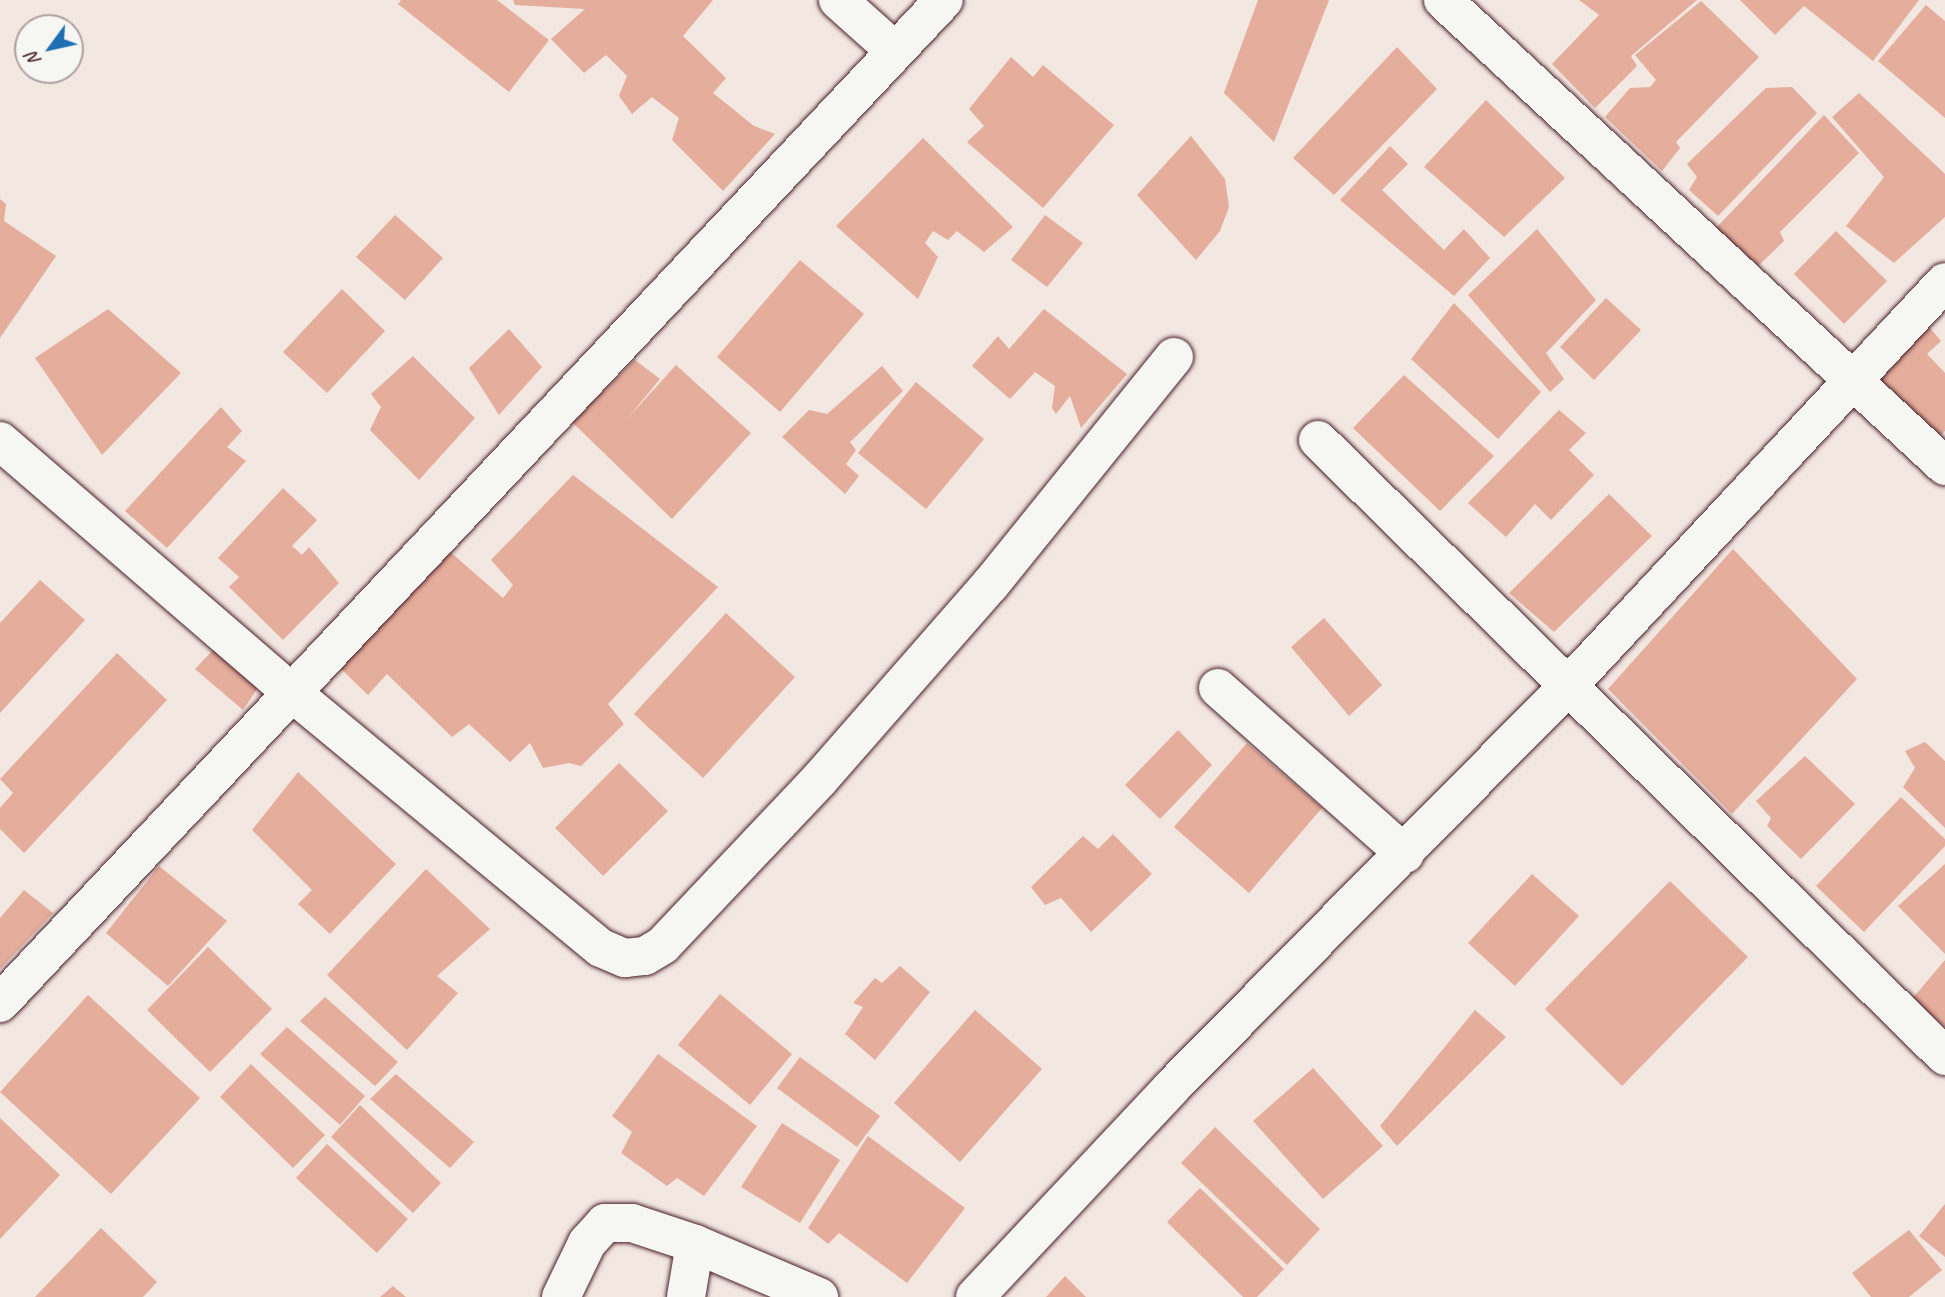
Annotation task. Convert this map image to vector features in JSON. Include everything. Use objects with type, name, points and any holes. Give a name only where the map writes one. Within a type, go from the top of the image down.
[{"type":"street","points":[[838,0],[895,51]]},
{"type":"street","points":[[0,1003],[290,691],[944,0]]},
{"type":"street","points":[[1443,0],[1945,466]]},
{"type":"street","points":[[975,1297],[1171,1088],[1566,688],[1852,377],[1945,282]]},
{"type":"street","points":[[0,441],[290,691],[601,948],[625,958],[645,956],[663,945],[820,779],[990,585],[1174,357]]},
{"type":"street","points":[[1318,440],[1566,688],[1945,1056]]},
{"type":"street","points":[[1218,688],[1405,854]]},
{"type":"street","points":[[561,1297],[587,1242],[605,1223],[632,1223],[695,1244],[818,1297]]},
{"type":"street","points":[[686,1297],[695,1244]]},
{"type":"building","points":[[401,0],[497,0],[549,40],[509,92],[398,4]]},
{"type":"building","points":[[513,0],[713,0],[683,36],[726,78],[713,93],[754,126],[775,134],[723,191],[672,140],[679,118],[652,97],[632,114],[619,96],[627,76],[606,55],[584,73],[551,39],[585,9],[515,5]]},
{"type":"building","points":[[1258,0],[1329,0],[1274,142],[1224,93]]},
{"type":"building","points":[[1579,0],[1697,0],[1631,56],[1637,66],[1595,108],[1552,64],[1599,15]]},
{"type":"building","points":[[1740,0],[1919,0],[1873,61],[1804,6],[1775,35]]},
{"type":"building","points":[[1701,1],[1759,57],[1676,142],[1680,148],[1662,171],[1605,117],[1630,88],[1650,87],[1656,80],[1635,55]]},
{"type":"building","points":[[1926,5],[1945,21],[1945,118],[1878,61]]},
{"type":"building","points":[[1397,47],[1437,89],[1334,195],[1293,158]]},
{"type":"building","points":[[1011,57],[1033,77],[1043,65],[1114,125],[1043,208],[967,142],[984,126],[969,109]]},
{"type":"building","points":[[1792,87],[1817,113],[1718,216],[1689,190],[1697,177],[1687,164],[1766,88]]},
{"type":"building","points":[[1859,93],[1945,174],[1945,217],[1894,263],[1846,226],[1884,177],[1832,117]]},
{"type":"building","points":[[1486,100],[1565,178],[1504,237],[1424,167]]},
{"type":"building","points":[[1824,115],[1859,153],[1780,232],[1784,241],[1757,267],[1716,228]]},
{"type":"building","points":[[1191,136],[1225,179],[1229,207],[1220,231],[1196,260],[1137,195]]},
{"type":"building","points":[[923,138],[1013,227],[984,252],[957,231],[948,240],[933,231],[925,243],[938,257],[918,299],[836,226]]},
{"type":"building","points":[[1390,146],[1408,164],[1382,190],[1444,250],[1464,229],[1490,258],[1454,296],[1340,200]]},
{"type":"building","points":[[0,199],[6,204],[4,221],[56,256],[0,338]]},
{"type":"building","points":[[395,215],[443,258],[405,300],[356,257]]},
{"type":"building","points":[[1045,215],[1083,243],[1047,287],[1011,260]]},
{"type":"building","points":[[1537,229],[1596,300],[1546,353],[1564,379],[1550,392],[1468,295]]},
{"type":"building","points":[[1836,231],[1887,281],[1844,324],[1794,274]]},
{"type":"building","points":[[800,260],[864,314],[780,412],[717,357]]},
{"type":"building","points":[[342,289],[385,331],[327,393],[283,352]]},
{"type":"building","points":[[1606,298],[1641,330],[1594,380],[1560,347]]},
{"type":"building","points":[[1454,303],[1541,392],[1498,439],[1411,359]]},
{"type":"building","points":[[108,309],[181,373],[102,455],[35,358]]},
{"type":"building","points":[[1044,309],[1127,374],[1081,428],[1070,396],[1056,414],[1052,408],[1055,386],[1035,372],[1010,399],[972,366],[998,336],[1009,349]]},
{"type":"building","points":[[1919,315],[1941,341],[1927,354],[1945,373],[1945,431],[1938,438],[1869,369]]},
{"type":"building","points":[[509,329],[542,367],[499,415],[469,368]]},
{"type":"building","points":[[413,356],[475,418],[419,480],[370,430],[381,407],[371,394]]},
{"type":"building","points":[[635,360],[660,379],[627,419],[676,365],[751,433],[672,519],[572,422]]},
{"type":"building","points":[[882,366],[903,391],[850,442],[856,450],[846,464],[859,476],[845,494],[782,437],[809,410],[827,414]]},
{"type":"building","points":[[1404,375],[1494,456],[1440,511],[1353,428]]},
{"type":"building","points":[[916,382],[984,439],[926,509],[858,453]]},
{"type":"building","points":[[221,407],[242,431],[227,447],[246,461],[167,548],[125,511]]},
{"type":"building","points":[[1559,410],[1586,433],[1569,450],[1594,475],[1551,520],[1535,504],[1506,537],[1468,503]]},
{"type":"building","points":[[573,475],[718,587],[608,704],[624,724],[581,766],[569,763],[543,768],[530,743],[510,762],[469,724],[452,737],[387,674],[368,695],[339,667],[448,550],[503,598],[513,585],[491,560]]},
{"type":"building","points":[[283,488],[317,520],[292,546],[302,555],[309,547],[339,583],[283,640],[229,587],[239,577],[218,558]]},
{"type":"building","points":[[1609,494],[1652,536],[1554,632],[1509,593]]},
{"type":"building","points":[[1733,549],[1857,679],[1732,814],[1608,689]]},
{"type":"building","points":[[40,580],[85,620],[0,713],[0,623]]},
{"type":"building","points":[[726,613],[795,677],[703,778],[634,714]]},
{"type":"building","points":[[1324,618],[1382,685],[1349,716],[1291,647]]},
{"type":"building","points":[[216,647],[259,686],[243,710],[195,669]]},
{"type":"building","points":[[117,653],[167,700],[24,853],[0,829],[0,808],[13,793],[0,779]]},
{"type":"building","points":[[1178,730],[1212,765],[1160,819],[1125,785]]},
{"type":"building","points":[[1925,742],[1945,761],[1945,828],[1903,787],[1915,768],[1905,751]]},
{"type":"building","points":[[1247,743],[1322,808],[1249,893],[1174,827]]},
{"type":"building","points":[[1805,756],[1855,804],[1801,859],[1767,826],[1771,818],[1756,801]]},
{"type":"building","points":[[619,763],[668,811],[603,876],[555,828]]},
{"type":"building","points":[[298,772],[396,864],[330,934],[298,904],[312,890],[252,830]]},
{"type":"building","points":[[1901,797],[1945,839],[1945,846],[1864,932],[1816,886]]},
{"type":"building","points":[[1113,834],[1152,874],[1091,932],[1061,898],[1045,905],[1031,887],[1083,836],[1098,849]]},
{"type":"building","points":[[1945,864],[1945,954],[1898,906]]},
{"type":"building","points":[[159,866],[227,921],[168,986],[106,933]]},
{"type":"building","points":[[426,869],[490,929],[437,976],[458,993],[407,1050],[327,975]]},
{"type":"building","points":[[1532,874],[1579,916],[1515,986],[1468,943]]},
{"type":"building","points":[[1670,881],[1748,957],[1622,1086],[1545,1009]]},
{"type":"building","points":[[24,890],[53,913],[0,969],[0,918]]},
{"type":"building","points":[[208,947],[272,1009],[210,1072],[147,1010]]},
{"type":"building","points":[[1945,960],[1945,1027],[1912,999]]},
{"type":"building","points":[[900,966],[930,992],[875,1060],[845,1034],[863,1007],[853,1003],[875,978],[882,983]]},
{"type":"building","points":[[720,994],[792,1054],[750,1105],[678,1045]]},
{"type":"building","points":[[88,995],[200,1098],[111,1194],[0,1092]]},
{"type":"building","points":[[325,997],[398,1062],[375,1086],[300,1021]]},
{"type":"building","points":[[975,1010],[1042,1069],[960,1162],[894,1103]]},
{"type":"building","points":[[1475,1010],[1506,1037],[1397,1146],[1380,1126]]},
{"type":"building","points":[[287,1027],[365,1096],[340,1125],[260,1054]]},
{"type":"building","points":[[658,1054],[757,1126],[704,1196],[677,1178],[667,1186],[621,1153],[632,1132],[612,1116]]},
{"type":"building","points":[[800,1057],[880,1116],[857,1147],[777,1088]]},
{"type":"building","points":[[251,1064],[325,1135],[293,1168],[220,1097]]},
{"type":"building","points":[[1313,1068],[1383,1146],[1323,1199],[1253,1121]]},
{"type":"building","points":[[396,1074],[474,1142],[450,1168],[370,1099]]},
{"type":"building","points":[[360,1105],[441,1183],[413,1213],[331,1137]]},
{"type":"building","points":[[0,1118],[60,1175],[0,1239]]},
{"type":"building","points":[[782,1123],[840,1160],[800,1223],[741,1187]]},
{"type":"building","points":[[1215,1127],[1320,1229],[1287,1265],[1181,1163]]},
{"type":"building","points":[[868,1136],[965,1208],[907,1283],[839,1233],[828,1244],[808,1228]]},
{"type":"building","points":[[327,1144],[408,1219],[377,1253],[296,1178]]},
{"type":"building","points":[[1200,1188],[1284,1269],[1257,1297],[1243,1297],[1167,1222]]},
{"type":"building","points":[[1945,1204],[1945,1257],[1919,1236]]},
{"type":"building","points":[[101,1228],[157,1282],[143,1297],[35,1297]]},
{"type":"building","points":[[1909,1230],[1942,1270],[1909,1297],[1871,1297],[1852,1273]]},
{"type":"building","points":[[1065,1276],[1086,1297],[1046,1297]]},
{"type":"building","points":[[393,1286],[406,1297],[380,1297]]}]
